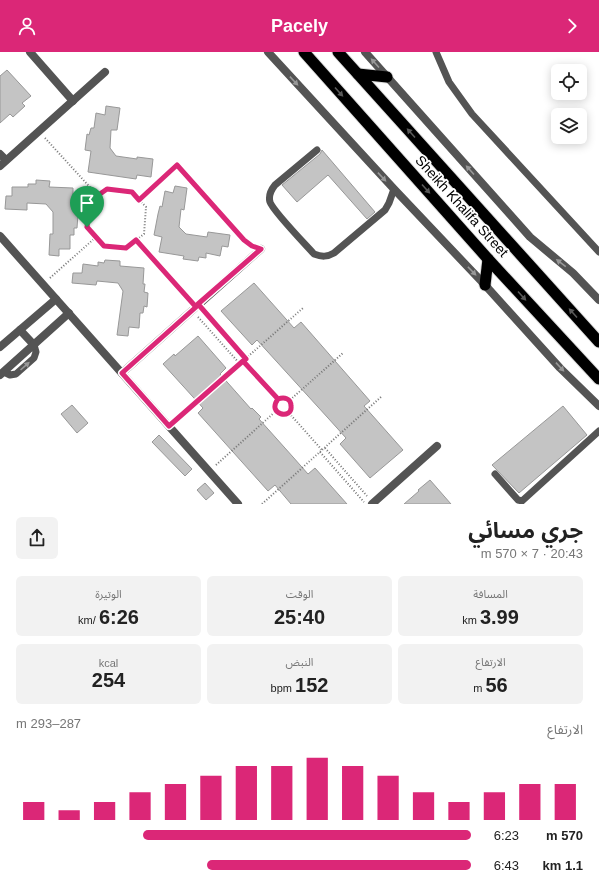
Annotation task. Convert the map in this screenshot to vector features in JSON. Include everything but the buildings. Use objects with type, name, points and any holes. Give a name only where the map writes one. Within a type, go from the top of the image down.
[{"type":"highway","name":"Sheikh Khalifa Street","points":[[304,52],[488,259],[599,379]]},
{"type":"highway","name":"Sheikh Khalifa Street","points":[[338,52],[599,342]]},
{"type":"highway","points":[[358,74],[387,76]]},
{"type":"highway","points":[[485,284],[488,259]]},
{"type":"street","points":[[30,52],[73,101]]},
{"type":"street","points":[[268,52],[394,189],[485,284],[560,368],[599,406]]},
{"type":"street","points":[[365,52],[530,237],[548,254],[573,273],[599,300]]},
{"type":"street","points":[[0,154],[3,163],[105,72]]},
{"type":"street","points":[[0,236],[238,504]]},
{"type":"street","points":[[122,373],[261,249]]},
{"type":"street","points":[[0,347],[56,299]]},
{"type":"street","points":[[2,373],[69,313]]},
{"type":"street","points":[[20,330],[34,345]]},
{"type":"street","points":[[370,504],[438,446]]},
{"type":"lane","points":[[436,52],[449,82],[468,109],[599,252]]},
{"type":"lane","points":[[317,150],[271,189],[269,200],[271,205],[314,254],[328,256],[334,253],[385,210],[394,189]]},
{"type":"lane","points":[[495,474],[518,500],[522,501],[599,431]]},
{"type":"path","points":[[39,131],[98,196]]},
{"type":"path","points":[[139,200],[177,165],[244,240],[252,246],[261,249]]},
{"type":"path","points":[[107,189],[132,192],[139,200],[146,208],[144,234],[126,248],[104,246],[87,227],[90,201],[107,189]]},
{"type":"path","points":[[43,284],[96,237]]},
{"type":"path","points":[[136,240],[195,307],[246,359]]},
{"type":"path","points":[[195,307],[240,364]]},
{"type":"path","points":[[169,426],[303,308]]},
{"type":"path","points":[[290,400],[343,353]]},
{"type":"path","points":[[243,361],[278,399]]},
{"type":"path","points":[[262,504],[382,396]]},
{"type":"path","points":[[286,398],[290,400],[292,404],[289,412],[284,415],[276,411],[274,407],[278,399],[286,398]]},
{"type":"path","points":[[209,472],[276,411]]},
{"type":"path","points":[[289,412],[324,449],[370,504]]},
{"type":"path","points":[[320,452],[370,504]]},
{"type":"route","points":[[87,227],[90,201],[107,189],[132,192],[139,200],[177,165],[244,240],[252,246],[261,249],[198,304],[246,359],[243,361],[278,399],[274,407],[276,411],[284,415],[289,412],[292,404],[290,400],[286,398],[278,399],[243,361],[169,426],[122,373],[196,307],[136,240],[126,248],[104,246],[87,227]]}]
